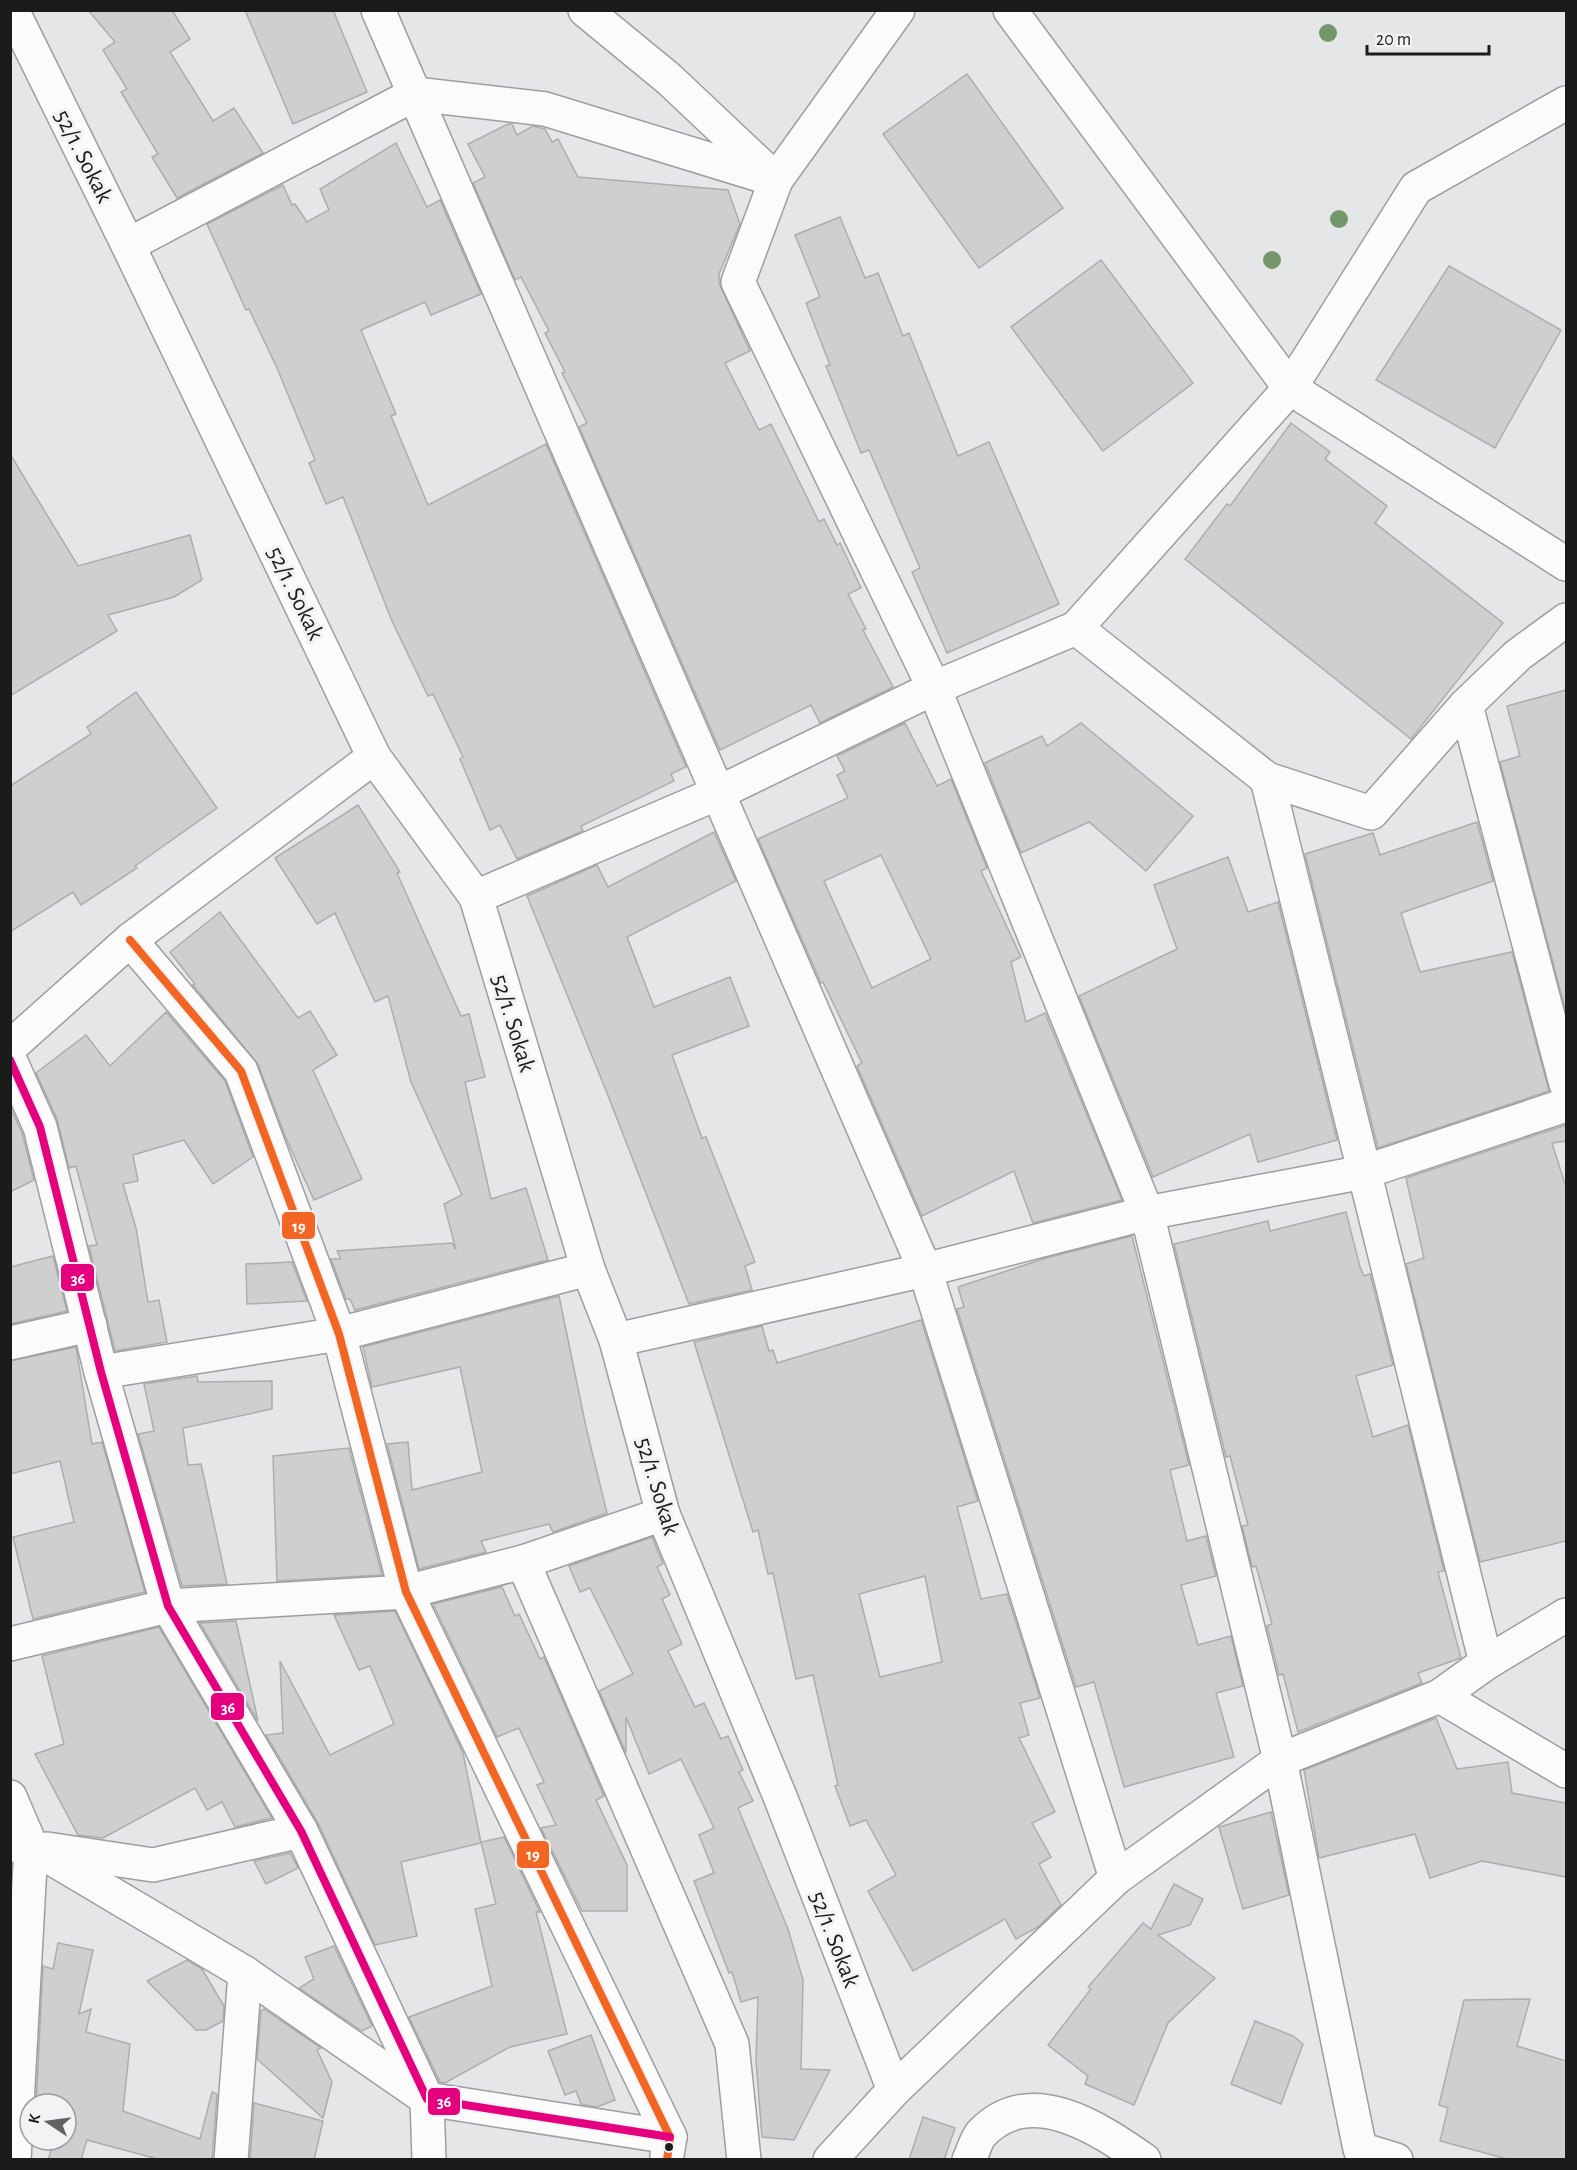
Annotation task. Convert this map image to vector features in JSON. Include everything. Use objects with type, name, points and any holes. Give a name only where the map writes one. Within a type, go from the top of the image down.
[{"type":"street","name":"52/1. Sokak","points":[[12,10],[128,245],[374,757],[477,897],[588,1269],[616,1340],[663,1514],[781,1799],[894,2090]]},
{"type":"street","points":[[378,10],[926,1270],[1116,1878]]},
{"type":"street","points":[[585,10],[669,79],[776,180]]},
{"type":"street","points":[[898,10],[776,180],[738,282],[934,688],[1147,1213],[1280,1760],[1360,2149],[1396,2160]]},
{"type":"street","points":[[1010,10],[1290,388],[1566,564]]},
{"type":"street","points":[[128,245],[415,94],[545,109],[776,180]]},
{"type":"street","points":[[477,897],[717,793],[934,688],[1076,628],[1290,388],[1416,188],[1566,103]]},
{"type":"street","points":[[1076,628],[1267,779],[1371,813],[1466,705],[1518,654],[1566,620]]},
{"type":"street","points":[[1466,705],[1566,1084]]},
{"type":"street","points":[[10,1047],[130,940],[374,757]]},
{"type":"street","points":[[1267,779],[1486,1663]]},
{"type":"street","points":[[130,940],[241,1071],[339,1334],[406,1592],[668,2148]]},
{"type":"street","points":[[10,1060],[40,1127],[101,1372],[168,1606],[301,1831],[427,2099],[429,2160]]},
{"type":"street","points":[[616,1340],[926,1270],[1147,1213],[1364,1172],[1566,1105]]},
{"type":"street","points":[[101,1372],[339,1334],[588,1269]]},
{"type":"street","points":[[10,1343],[90,1325]]},
{"type":"street","points":[[10,1644],[168,1606],[406,1592],[524,1562],[663,1514]]},
{"type":"street","points":[[524,1562],[732,2044],[744,2160]]},
{"type":"street","points":[[830,2160],[894,2090],[1116,1878],[1280,1760],[1440,1696],[1486,1663],[1563,1619]]},
{"type":"street","points":[[1440,1696],[1566,1772]]},
{"type":"street","points":[[10,1797],[21,1846],[14,2160]]},
{"type":"street","points":[[21,1846],[153,1865],[301,1831]]},
{"type":"street","points":[[21,1846],[244,1973],[427,2099],[668,2148]]},
{"type":"street","points":[[231,2160],[244,1973]]},
{"type":"street","points":[[969,2160],[981,2135],[1012,2112],[1054,2111],[1108,2135],[1144,2160]]},
{"type":"building","points":[[88,10],[172,10],[190,39],[170,52],[213,121],[234,108],[263,153],[177,198],[152,157],[158,154],[121,92],[127,89],[103,50],[115,42]]},
{"type":"building","points":[[245,10],[333,10],[367,92],[293,124]]},
{"type":"building","points":[[967,74],[1063,208],[979,268],[883,134]]},
{"type":"building","points":[[512,124],[517,135],[533,126],[545,129],[552,142],[558,139],[578,177],[728,190],[740,224],[719,274],[719,283],[750,351],[725,363],[759,430],[771,424],[819,522],[824,519],[837,545],[840,543],[861,588],[848,594],[866,629],[863,630],[893,687],[820,723],[811,705],[720,750],[579,427],[587,423],[545,333],[549,331],[521,277],[515,280],[473,183],[485,177],[468,144]]},
{"type":"building","points":[[396,143],[427,207],[440,200],[481,294],[431,315],[425,302],[361,330],[396,414],[391,416],[428,505],[546,444],[686,767],[671,774],[674,781],[581,826],[583,831],[517,859],[500,825],[490,830],[460,759],[463,757],[433,694],[428,696],[392,621],[343,497],[326,504],[309,463],[315,460],[277,368],[249,309],[246,310],[207,224],[283,185],[292,205],[295,204],[307,222],[329,210],[320,189]]},
{"type":"building","points":[[840,217],[865,278],[878,273],[903,336],[909,333],[958,456],[989,442],[1059,604],[947,653],[912,572],[920,568],[869,450],[861,453],[826,366],[830,365],[806,303],[820,297],[795,235]]},
{"type":"building","points":[[1101,260],[1193,383],[1103,451],[1011,327]]},
{"type":"building","points":[[1449,266],[1561,330],[1495,448],[1376,380]]},
{"type":"building","points":[[1291,423],[1330,452],[1325,459],[1387,506],[1375,523],[1503,623],[1411,739],[1185,559],[1227,504],[1230,506]]},
{"type":"building","points":[[10,454],[78,566],[190,535],[202,580],[174,597],[108,615],[117,631],[10,696]]},
{"type":"building","points":[[1566,690],[1566,1012],[1500,762],[1520,756],[1507,706]]},
{"type":"building","points":[[136,692],[217,808],[135,866],[137,868],[81,905],[73,892],[10,932],[10,786],[91,734],[87,727]]},
{"type":"building","points":[[905,723],[937,786],[951,779],[987,868],[981,871],[1021,957],[1011,962],[1026,1022],[1045,1013],[1122,1200],[1033,1223],[1014,1171],[922,1216],[857,1066],[862,1063],[823,982],[821,983],[758,839],[848,798],[837,775],[845,771],[837,756]],"holes":[[[881,855],[931,959],[872,988],[824,881]]]},
{"type":"building","points":[[1081,723],[1193,816],[1146,871],[1089,822],[1021,853],[985,763],[1042,736],[1047,746]]},
{"type":"building","points":[[358,805],[400,872],[397,873],[461,1016],[469,1014],[485,1077],[465,1082],[491,1199],[526,1188],[548,1260],[355,1310],[350,1299],[346,1299],[331,1259],[341,1259],[337,1251],[452,1243],[456,1250],[444,1204],[462,1195],[411,1082],[388,996],[375,1002],[335,913],[317,924],[275,858]]},
{"type":"building","points":[[1477,822],[1493,881],[1401,913],[1420,972],[1512,952],[1549,1091],[1378,1148],[1305,854],[1373,833],[1380,855]]},
{"type":"building","points":[[714,832],[736,881],[627,937],[654,1007],[730,977],[749,1026],[672,1055],[702,1138],[706,1137],[755,1262],[745,1266],[752,1290],[689,1304],[527,896],[597,865],[608,887]]},
{"type":"building","points":[[1228,857],[1248,912],[1278,902],[1337,1140],[1258,1162],[1250,1134],[1153,1177],[1079,996],[1177,949],[1154,885]]},
{"type":"building","points":[[220,912],[298,1018],[310,1011],[337,1055],[313,1070],[362,1179],[314,1200],[285,1136],[258,1064],[193,985],[195,984],[170,952]]},
{"type":"building","points":[[166,1012],[225,1081],[253,1157],[213,1184],[184,1140],[133,1155],[138,1181],[123,1184],[136,1228],[148,1302],[159,1300],[167,1342],[115,1351],[89,1246],[97,1245],[76,1166],[69,1168],[57,1119],[36,1073],[86,1035],[110,1066]]},
{"type":"building","points":[[10,1107],[22,1133],[34,1180],[10,1192]]},
{"type":"building","points":[[1566,1125],[1566,1141],[1552,1143],[1566,1187],[1566,1541],[1480,1562],[1406,1264],[1424,1258],[1406,1178]]},
{"type":"building","points":[[1346,1212],[1360,1267],[1364,1276],[1370,1274],[1393,1365],[1356,1376],[1373,1437],[1408,1425],[1444,1571],[1438,1572],[1461,1658],[1418,1673],[1422,1683],[1298,1732],[1283,1674],[1279,1675],[1267,1626],[1272,1624],[1256,1566],[1252,1567],[1242,1526],[1248,1525],[1230,1456],[1226,1457],[1174,1244],[1268,1221],[1270,1231]]},
{"type":"building","points":[[1132,1236],[1189,1465],[1170,1470],[1187,1541],[1206,1536],[1216,1576],[1181,1585],[1198,1645],[1231,1636],[1243,1686],[1216,1693],[1234,1757],[1124,1787],[1094,1682],[1076,1687],[957,1309],[964,1307],[958,1287],[1046,1258]]},
{"type":"building","points":[[53,1256],[67,1311],[10,1324],[10,1267]]},
{"type":"building","points":[[292,1262],[307,1301],[247,1304],[246,1264]]},
{"type":"building","points":[[559,1296],[586,1427],[607,1513],[553,1532],[549,1524],[481,1541],[486,1552],[419,1569],[387,1444],[408,1442],[412,1490],[482,1472],[460,1367],[372,1387],[363,1347]]},
{"type":"building","points":[[921,1320],[978,1501],[957,1507],[981,1599],[1007,1594],[1040,1698],[1020,1703],[1029,1735],[1019,1738],[1055,1812],[1032,1823],[1051,1857],[1039,1864],[1061,1905],[1038,1927],[1016,1939],[1005,1919],[913,1971],[868,1891],[896,1875],[866,1820],[850,1826],[835,1786],[838,1785],[813,1675],[796,1679],[773,1573],[768,1574],[758,1530],[753,1532],[694,1342],[762,1326],[769,1351],[773,1350],[777,1363]],"holes":[[[925,1576],[942,1662],[880,1677],[859,1594]]]},
{"type":"building","points":[[76,1347],[92,1444],[102,1442],[145,1592],[33,1619],[13,1537],[74,1522],[60,1461],[10,1474],[10,1361]]},
{"type":"building","points":[[197,1376],[198,1382],[272,1381],[272,1409],[183,1428],[188,1465],[201,1464],[227,1584],[182,1586],[138,1434],[154,1431],[144,1384]]},
{"type":"building","points":[[349,1448],[382,1575],[277,1581],[273,1456]]},
{"type":"building","points":[[652,1537],[663,1564],[657,1567],[670,1595],[662,1599],[682,1644],[668,1651],[695,1707],[704,1703],[721,1739],[728,1736],[743,1770],[739,1772],[753,1801],[738,1808],[788,1929],[803,1980],[801,2069],[830,2070],[794,2140],[762,2137],[756,2060],[758,1997],[741,2002],[732,1972],[729,1973],[694,1881],[714,1873],[699,1835],[714,1828],[681,1759],[649,1774],[626,1717],[626,1753],[599,1691],[633,1674],[590,1588],[580,1592],[569,1566]]},
{"type":"building","points":[[502,1587],[515,1616],[519,1614],[540,1659],[544,1657],[604,1796],[596,1800],[627,1865],[627,1911],[582,1911],[541,1828],[556,1825],[537,1785],[544,1782],[519,1728],[497,1737],[433,1604]]},
{"type":"building","points":[[395,1611],[463,1753],[481,1843],[401,1862],[417,1936],[375,1945],[318,1823],[266,1735],[283,1733],[280,1661],[330,1755],[394,1724],[370,1666],[359,1670],[334,1615]]},
{"type":"building","points":[[236,1621],[258,1721],[200,1623]]},
{"type":"building","points":[[159,1627],[272,1818],[235,1827],[222,1802],[207,1810],[195,1788],[103,1838],[78,1835],[35,1754],[64,1744],[42,1656]]},
{"type":"building","points":[[1436,1718],[1457,1769],[1508,1762],[1512,1793],[1566,1803],[1566,1877],[1482,1861],[1430,1878],[1415,1834],[1319,1858],[1304,1770]]},
{"type":"building","points":[[1271,1812],[1289,1895],[1243,1909],[1219,1827]]},
{"type":"building","points":[[504,1837],[540,1912],[536,1912],[567,2034],[510,2047],[445,2083],[440,2082],[409,2017],[492,1986],[475,1909],[496,1904],[481,1842]]},
{"type":"building","points":[[290,1853],[298,1868],[266,1884],[254,1861]]},
{"type":"building","points":[[1174,1884],[1203,1899],[1190,1925],[1158,1935],[1215,1978],[1168,2023],[1134,2105],[1085,2084],[1088,2076],[1048,2045],[1091,1989],[1088,1987],[1143,1923],[1151,1929]]},
{"type":"building","points":[[58,1943],[93,1950],[79,2014],[91,2009],[86,2032],[130,2044],[123,2111],[200,2139],[212,2092],[217,2094],[212,2160],[161,2160],[87,2140],[81,2160],[48,2160],[50,2152],[78,2152],[78,2092],[37,2092],[43,1966],[53,1969]]},
{"type":"building","points":[[334,1946],[372,2026],[362,2031],[299,1988],[314,1979],[305,1957]]},
{"type":"building","points":[[187,1960],[202,1969],[224,2006],[223,2021],[206,2030],[196,2030],[147,1981]]},
{"type":"building","points":[[1530,1999],[1517,2046],[1566,2061],[1566,2160],[1511,2160],[1440,2141],[1448,2108],[1439,2105],[1464,2000]]},
{"type":"building","points":[[264,2009],[321,2048],[317,2050],[332,2082],[323,2118],[257,2059],[261,2011]]},
{"type":"building","points":[[1255,2021],[1293,2036],[1303,2044],[1281,2104],[1231,2084]]},
{"type":"building","points":[[591,2035],[615,2100],[597,2107],[581,2104],[576,2091],[565,2095],[548,2051]]},
{"type":"building","points":[[254,2103],[323,2121],[314,2160],[250,2160]]},
{"type":"building","points":[[923,2117],[955,2128],[944,2160],[909,2160]]},
{"type":"transit line","name":"19","points":[[130,940],[241,1071],[339,1334],[406,1592],[670,2137],[667,2160]]},
{"type":"transit line","name":"36","points":[[10,1060],[40,1127],[101,1372],[168,1606],[301,1831],[427,2099],[670,2137]]}]
